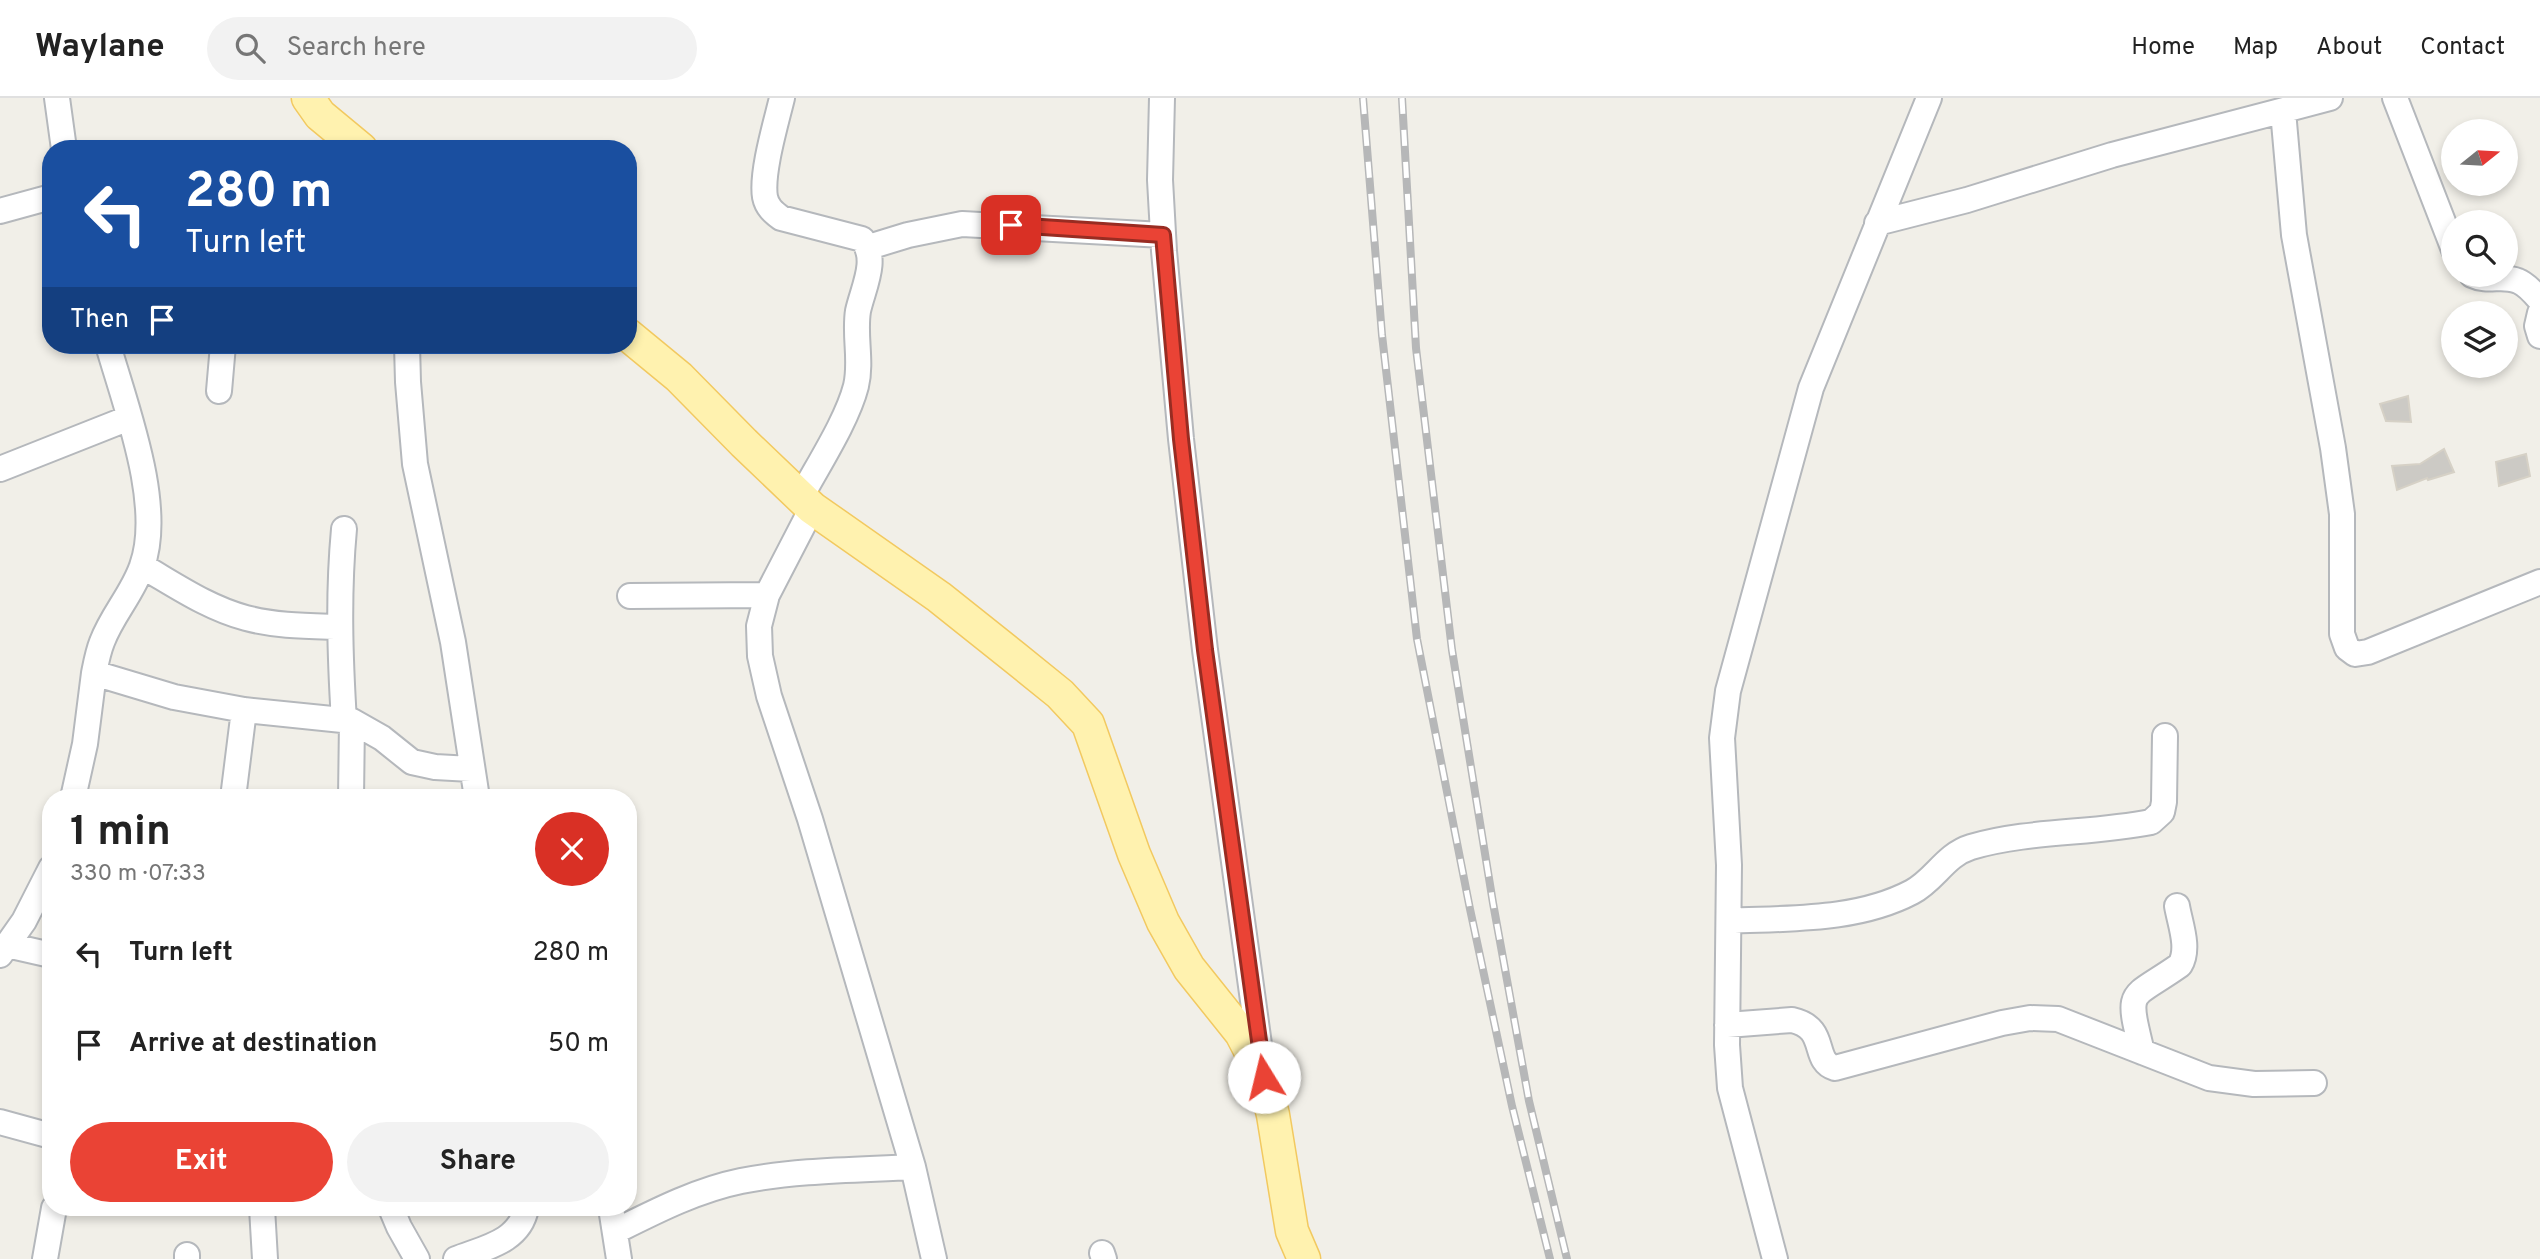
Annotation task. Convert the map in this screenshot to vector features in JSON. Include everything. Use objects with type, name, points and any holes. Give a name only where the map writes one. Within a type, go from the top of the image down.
[{"type":"main road","points":[[307,98],[320,115],[347,140]]},
{"type":"main road","points":[[637,342],[679,376],[806,503],[970,622],[1060,694],[1088,724],[1134,853],[1163,922],[1189,968],[1241,1033],[1264,1077],[1292,1231],[1304,1259]]},
{"type":"street","points":[[57,98],[63,140]]},
{"type":"street","points":[[782,98],[764,182],[765,199],[771,211],[781,218],[862,239],[869,247],[871,258],[858,314],[859,365],[856,387],[767,595],[759,626],[760,656],[769,696],[810,819],[913,1167],[934,1259]]},
{"type":"street","points":[[1162,98],[1160,180],[1163,235],[1181,439],[1205,650],[1264,1077]]},
{"type":"street","points":[[1775,1259],[1730,1088],[1727,1025],[1729,865],[1722,738],[1728,691],[1811,388],[1929,98]]},
{"type":"street","points":[[1877,223],[1967,200],[2136,148],[2330,98]]},
{"type":"street","points":[[2395,98],[2441,217]]},
{"type":"street","points":[[2283,111],[2294,235],[2333,448],[2342,514],[2342,635],[2347,648],[2356,654],[2368,652],[2540,582]]},
{"type":"street","points":[[0,211],[42,199]]},
{"type":"street","points":[[869,247],[908,235],[962,224],[1163,235]]},
{"type":"street","points":[[2518,281],[2540,300]]},
{"type":"street","points":[[2540,313],[2537,326],[2540,336]]},
{"type":"street","points":[[75,789],[85,744],[94,673],[102,641],[142,566],[149,537],[147,501],[129,418],[111,354]]},
{"type":"street","points":[[219,391],[222,354]]},
{"type":"street","points":[[407,354],[415,464],[453,642],[475,789]]},
{"type":"street","points":[[0,469],[129,418]]},
{"type":"street","points":[[344,529],[339,581],[339,627],[348,721],[351,789]]},
{"type":"street","points":[[142,566],[203,601],[245,618],[292,626],[339,627]]},
{"type":"street","points":[[631,596],[767,595]]},
{"type":"street","points":[[94,673],[174,697],[244,710],[348,721],[382,738],[412,762],[435,767],[471,769]]},
{"type":"street","points":[[234,789],[244,710]]},
{"type":"street","points":[[1729,921],[1814,917],[1850,912],[1889,902],[1914,891],[1933,877],[1947,860],[1967,848],[2022,836],[2151,822],[2162,812],[2164,802],[2165,736]]},
{"type":"street","points":[[42,886],[24,921],[4,950],[42,954]]},
{"type":"street","points":[[2141,1052],[2132,1013],[2133,1000],[2137,993],[2180,965],[2183,959],[2185,951],[2177,906]]},
{"type":"street","points":[[1727,1025],[1792,1020],[1803,1022],[1817,1038],[1828,1066],[1835,1068],[2002,1023],[2030,1018],[2058,1019],[2209,1078],[2254,1084],[2314,1083]]},
{"type":"street","points":[[0,1122],[42,1134]]},
{"type":"street","points":[[637,1214],[663,1208],[738,1182],[785,1174],[913,1167]]},
{"type":"street","points":[[45,1259],[53,1216]]},
{"type":"street","points":[[262,1216],[265,1259]]},
{"type":"street","points":[[394,1216],[417,1259]]},
{"type":"street","points":[[456,1259],[511,1236],[519,1227],[523,1216]]},
{"type":"street","points":[[613,1219],[619,1259]]},
{"type":"building","points":[[2408,396],[2411,422],[2386,421],[2380,404]]},
{"type":"building","points":[[2444,449],[2454,472],[2428,480],[2427,478],[2397,490],[2392,466],[2420,464]]},
{"type":"building","points":[[2526,454],[2530,476],[2499,486],[2496,462]]},
{"type":"railway","points":[[1363,98],[1382,335],[1417,639],[1512,1106],[1550,1259]]},
{"type":"railway","points":[[1402,98],[1416,348],[1452,650],[1493,903],[1529,1101],[1567,1259]]},
{"type":"route","points":[[1011,225],[1163,235],[1181,439],[1205,650],[1264,1077]]}]
